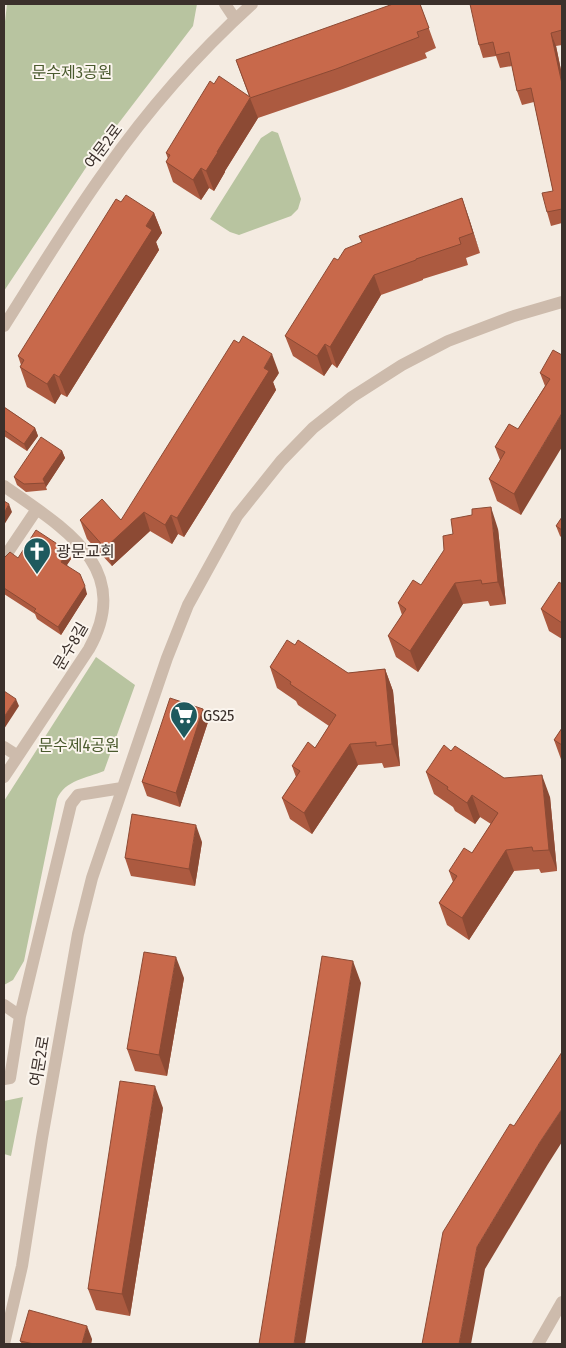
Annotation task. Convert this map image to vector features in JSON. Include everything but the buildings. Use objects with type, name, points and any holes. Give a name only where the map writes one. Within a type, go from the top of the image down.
[{"type":"street","points":[[225,4],[235,19]]},
{"type":"street","name":"여문2로","points":[[4,326],[106,169],[147,115],[235,19],[252,4]]},
{"type":"street","name":"여문2로","points":[[4,1344],[22,1266],[78,934],[92,878],[122,788],[188,605],[237,516],[280,461],[313,428],[352,397],[402,364],[448,341],[514,316],[562,302]]},
{"type":"street","name":"문수8길","points":[[4,486],[76,539],[85,549],[98,573],[103,590],[104,604],[102,620],[97,635],[89,649],[4,777]]},
{"type":"street","points":[[4,558],[37,509]]},
{"type":"street","points":[[4,747],[18,756]]},
{"type":"street","points":[[4,1079],[10,1078],[20,1016],[71,804],[78,795],[122,788]]},
{"type":"street","points":[[4,1005],[20,1016]]},
{"type":"street","points":[[538,1344],[562,1302]]},
{"type":"green space","name":"문수제3공원","points":[[7,4],[197,4],[193,26],[95,154],[4,291],[4,30]]},
{"type":"green space","points":[[272,131],[278,133],[301,199],[298,209],[291,216],[239,235],[230,232],[210,219],[261,138]]},
{"type":"green space","name":"문수제4공원","points":[[96,657],[135,685],[104,771],[71,784],[65,788],[57,799],[24,961],[13,980],[4,985],[4,801]]},
{"type":"green space","points":[[23,1097],[11,1156],[4,1154],[4,1101]]},
{"type":"place","name":"광문교회","points":[[37,575]]},
{"type":"place","name":"GS25","points":[[184,739]]}]
